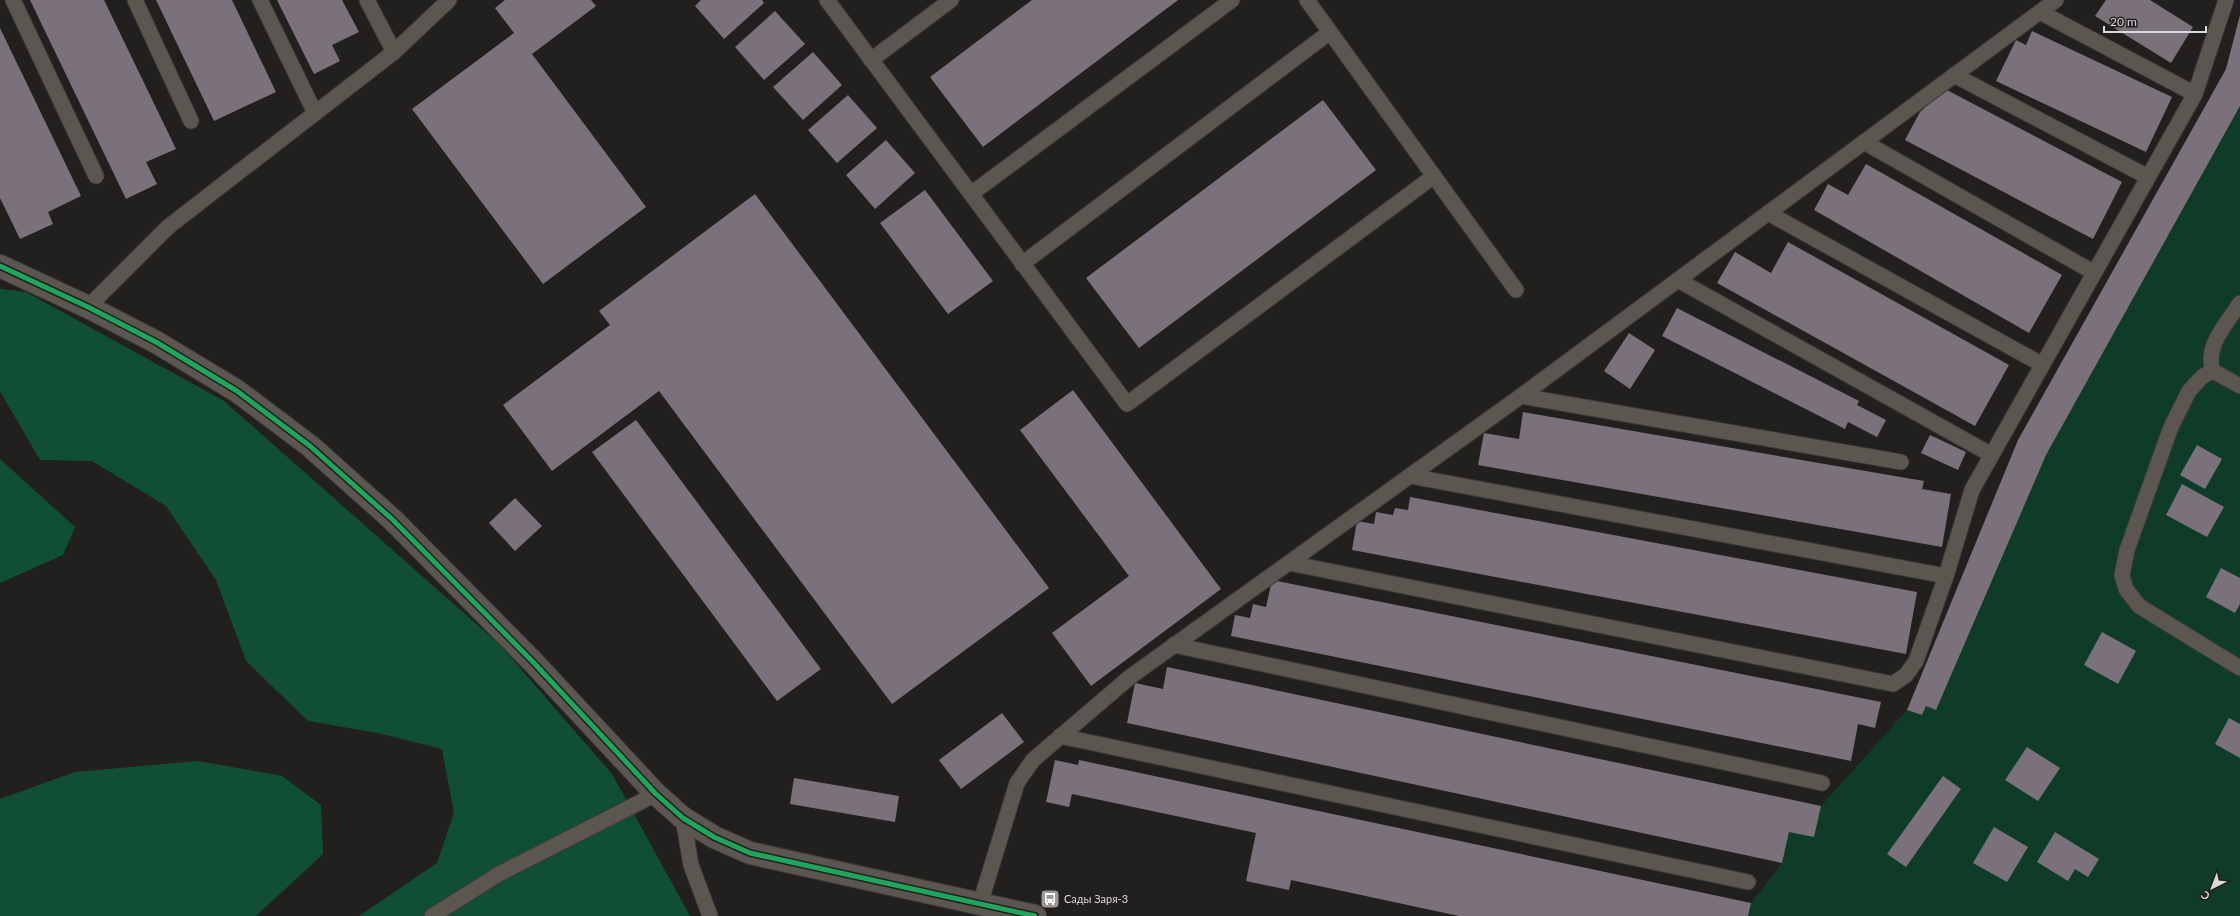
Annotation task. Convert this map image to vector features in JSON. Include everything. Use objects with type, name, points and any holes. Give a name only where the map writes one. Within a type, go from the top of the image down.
[{"type":"street","points":[[0,266],[88,306],[156,342],[237,391],[310,446],[393,520],[534,662],[656,794],[683,818],[714,837],[750,853],[980,904],[1010,913],[1035,916]]},
{"type":"lane","points":[[13,0],[96,176]]},
{"type":"lane","points":[[135,0],[191,121]]},
{"type":"lane","points":[[260,0],[315,113]]},
{"type":"lane","points":[[367,0],[394,52]]},
{"type":"lane","points":[[88,306],[168,227],[394,52],[449,0]]},
{"type":"lane","points":[[826,0],[1127,404],[1434,176]]},
{"type":"lane","points":[[871,60],[951,0]]},
{"type":"lane","points":[[971,194],[1232,0]]},
{"type":"lane","points":[[1307,0],[1516,290]]},
{"type":"lane","points":[[980,904],[1017,784],[1033,760],[1130,677],[1521,396],[2056,0]]},
{"type":"lane","points":[[1290,563],[1893,684],[1906,675],[1916,661],[1946,576],[1972,490],[1990,454],[2195,94],[2226,0]]},
{"type":"lane","points":[[2040,12],[2195,94]]},
{"type":"lane","points":[[1022,264],[1330,32]]},
{"type":"lane","points":[[1954,75],[2148,177]]},
{"type":"lane","points":[[1864,142],[2094,272]]},
{"type":"lane","points":[[1768,213],[2041,364]]},
{"type":"lane","points":[[1678,280],[1990,454]]},
{"type":"lane","points":[[2240,303],[2212,347],[2209,361],[2213,371],[2240,386]]},
{"type":"lane","points":[[2213,371],[2203,376],[2189,391],[2171,427],[2127,550],[2122,575],[2126,589],[2139,606],[2240,668]]},
{"type":"lane","points":[[1521,396],[1901,462]]},
{"type":"lane","points":[[1410,476],[1946,576]]},
{"type":"lane","points":[[1174,645],[1822,783]]},
{"type":"lane","points":[[1060,736],[1748,882]]},
{"type":"lane","points":[[432,916],[499,874],[656,794]]},
{"type":"lane","points":[[683,818],[691,865],[710,916]]},
{"type":"green space","points":[[2240,106],[2240,916],[1748,916],[1751,903],[1782,863],[1789,832],[1821,806],[1907,710],[1922,715],[2046,455]]},
{"type":"green space","points":[[0,289],[26,292],[224,401],[500,645],[612,774],[690,916],[359,916],[437,863],[454,813],[442,749],[378,733],[308,721],[246,661],[216,580],[166,506],[92,461],[40,460],[0,391]]},
{"type":"green space","points":[[0,459],[75,527],[63,555],[0,583]]},
{"type":"green space","points":[[198,761],[282,776],[321,805],[323,854],[256,916],[0,916],[0,799],[75,772]]},
{"type":"building","points":[[30,0],[104,0],[176,149],[146,162],[157,184],[126,199]]},
{"type":"building","points":[[156,0],[232,0],[276,92],[214,121]]},
{"type":"building","points":[[277,0],[342,0],[359,32],[332,45],[340,61],[314,74]]},
{"type":"building","points":[[505,0],[591,0],[596,6],[532,54],[646,207],[543,284],[412,109],[514,33],[495,8]]},
{"type":"building","points":[[701,0],[762,0],[764,3],[724,39],[695,6]]},
{"type":"building","points":[[1032,0],[1178,0],[983,147],[930,77]]},
{"type":"building","points":[[2106,0],[2150,0],[2193,27],[2171,63],[2095,16]]},
{"type":"building","points":[[775,11],[805,44],[764,80],[735,47]]},
{"type":"building","points":[[2240,15],[2240,106],[2046,455],[1936,710],[1926,706],[1922,715],[1907,710],[2018,440],[2226,69]]},
{"type":"building","points":[[0,28],[81,196],[48,212],[53,224],[20,239],[0,198]]},
{"type":"building","points":[[2032,31],[2172,97],[2146,152],[1996,81],[2016,40],[2026,45]]},
{"type":"building","points":[[813,52],[842,85],[803,120],[773,87]]},
{"type":"building","points":[[1945,89],[2122,182],[2093,239],[1905,140],[1920,112]]},
{"type":"building","points":[[848,95],[877,128],[837,163],[808,130]]},
{"type":"building","points":[[1323,100],[1376,170],[1139,348],[1086,278]]},
{"type":"building","points":[[886,140],[915,173],[875,209],[846,175]]},
{"type":"building","points":[[1866,164],[2062,275],[2029,333],[1814,210],[1828,184],[1848,195]]},
{"type":"building","points":[[925,190],[993,281],[948,314],[880,223]]},
{"type":"building","points":[[755,194],[1049,588],[892,704],[659,391],[552,471],[503,405],[610,325],[599,311]]},
{"type":"building","points":[[1788,242],[2009,365],[1975,426],[1717,283],[1735,252],[1771,273]]},
{"type":"building","points":[[1677,308],[1859,401],[1857,405],[1886,420],[1877,437],[1848,422],[1845,429],[1662,336]]},
{"type":"building","points":[[1629,333],[1655,350],[1630,389],[1604,371]]},
{"type":"building","points":[[1073,390],[1221,589],[1091,686],[1052,633],[1129,576],[1020,430]]},
{"type":"building","points":[[1523,412],[1924,481],[1922,489],[1951,494],[1942,547],[1478,465],[1484,433],[1519,439]]},
{"type":"building","points":[[636,420],[821,669],[777,701],[592,452]]},
{"type":"building","points":[[1930,435],[1966,452],[1958,470],[1921,453]]},
{"type":"building","points":[[2197,445],[2222,459],[2205,489],[2180,475]]},
{"type":"building","points":[[2182,484],[2224,507],[2207,537],[2166,515]]},
{"type":"building","points":[[1410,497],[1917,592],[1906,654],[1352,550],[1357,521],[1374,524],[1376,512],[1393,515],[1395,508],[1408,510]]},
{"type":"building","points":[[515,498],[542,526],[515,551],[489,523]]},
{"type":"building","points":[[2221,568],[2240,578],[2240,604],[2235,613],[2206,597]]},
{"type":"building","points":[[1272,580],[1881,702],[1875,728],[1858,724],[1851,761],[1231,636],[1235,615],[1250,618],[1253,604],[1266,607]]},
{"type":"building","points":[[2102,632],[2136,651],[2118,684],[2084,665]]},
{"type":"building","points":[[1167,667],[1821,806],[1814,837],[1789,832],[1782,863],[1127,723],[1135,683],[1163,689]]},
{"type":"building","points":[[1002,713],[1024,742],[961,789],[939,760]]},
{"type":"building","points":[[2229,718],[2240,724],[2240,758],[2215,744]]},
{"type":"building","points":[[2027,747],[2060,768],[2038,801],[2005,780]]},
{"type":"building","points":[[1055,760],[1078,765],[1079,760],[1751,903],[1748,916],[1459,916],[1291,880],[1289,890],[1246,881],[1256,833],[1072,794],[1069,807],[1046,802]]},
{"type":"building","points":[[1943,776],[1961,789],[1906,867],[1887,854]]},
{"type":"building","points":[[794,778],[899,796],[895,822],[790,804]]},
{"type":"building","points":[[1994,827],[2028,847],[2007,882],[1973,863]]},
{"type":"building","points":[[2055,832],[2099,859],[2088,877],[2075,869],[2068,881],[2037,862]]},
{"type":"cycle path","points":[[0,266],[88,307],[156,342],[237,391],[310,446],[393,520],[534,663],[656,794],[683,818],[714,837],[750,853],[1035,916]]},
{"type":"place","name":"Сады Заря-3","points":[[1050,899]]}]
